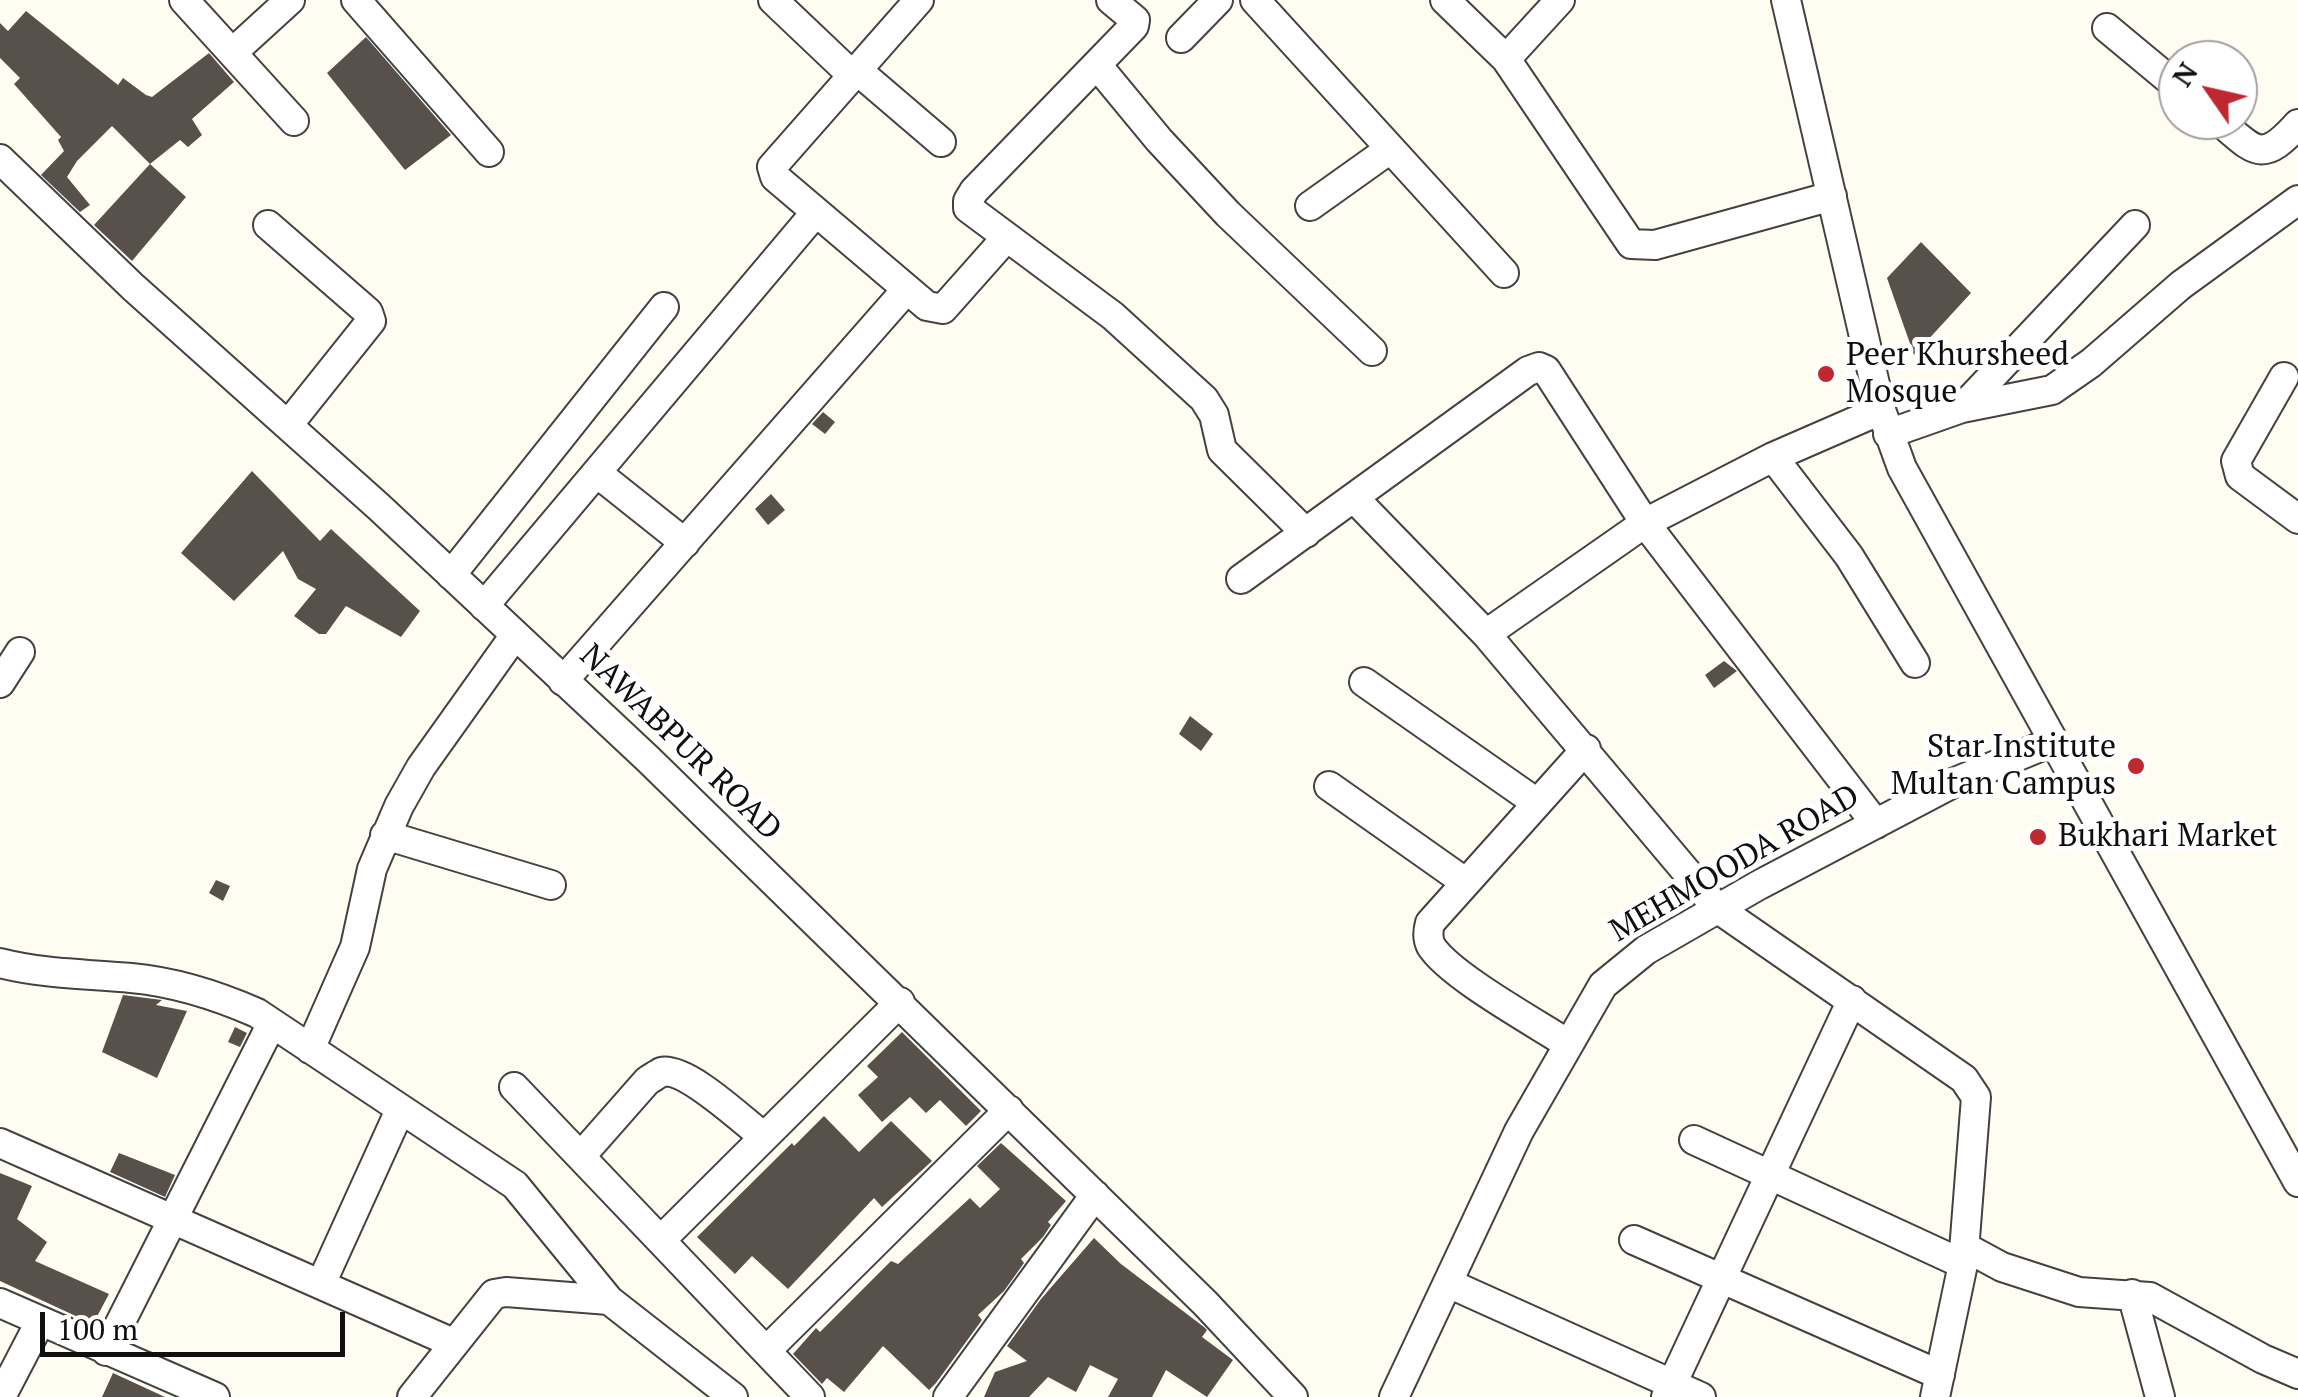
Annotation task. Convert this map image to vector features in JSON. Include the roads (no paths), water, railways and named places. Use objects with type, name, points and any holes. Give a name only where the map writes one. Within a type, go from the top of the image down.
[{"type":"street","points":[[184,0],[294,121]]},
{"type":"street","points":[[232,52],[290,0]]},
{"type":"street","points":[[356,0],[489,152]]},
{"type":"street","points":[[773,0],[941,142]]},
{"type":"street","points":[[919,0],[772,167],[775,177],[928,306],[943,309],[1006,238]]},
{"type":"street","points":[[1111,0],[1136,23],[968,201],[968,208],[1113,316],[1204,399],[1214,414],[1222,450],[1306,533]]},
{"type":"street","points":[[1182,38],[1218,0]]},
{"type":"street","points":[[1255,0],[1504,273]]},
{"type":"street","points":[[1445,0],[1506,59],[1631,244],[1655,246],[1832,196]]},
{"type":"street","points":[[1506,59],[1560,0]]},
{"type":"street","points":[[1786,0],[1885,422],[1902,468],[2298,1182]]},
{"type":"street","points":[[2107,28],[2158,70]]},
{"type":"street","points":[[1097,65],[1228,214],[1372,351]]},
{"type":"street","points":[[2242,140],[2251,148],[2269,150],[2280,145],[2298,124]]},
{"type":"street","points":[[1310,206],[1390,148]]},
{"type":"street","name":"NAWABPUR ROAD","points":[[0,159],[133,287],[515,635],[900,1002],[1294,1397]]},
{"type":"street","points":[[1486,634],[1645,523],[1773,457],[1885,422],[2052,390],[2182,285],[2298,200]]},
{"type":"street","points":[[484,606],[816,212]]},
{"type":"street","points":[[268,225],[368,312],[372,321],[288,426]]},
{"type":"street","points":[[1962,408],[2135,225]]},
{"type":"street","points":[[563,680],[907,289]]},
{"type":"street","points":[[452,576],[664,307]]},
{"type":"street","points":[[1241,579],[1528,371],[1539,367],[1546,370],[1645,523],[1876,824]]},
{"type":"street","points":[[2284,378],[2236,461],[2240,476],[2298,519]]},
{"type":"street","points":[[1773,457],[1849,556],[1915,663]]},
{"type":"street","points":[[597,473],[685,544]]},
{"type":"street","points":[[1355,498],[1486,634],[1718,908],[1964,1079],[1976,1098],[1964,1256],[1938,1386],[1721,1278],[1634,1240]]},
{"type":"street","points":[[310,1049],[355,947],[372,869],[385,835],[421,767],[515,635]]},
{"type":"street","points":[[0,684],[20,652]]},
{"type":"street","points":[[1364,682],[1538,803]]},
{"type":"street","name":"MEHMOODA ROAD","points":[[1394,1397],[1519,1132],[1603,985],[1646,950],[1718,908],[1955,782],[2052,742]]},
{"type":"street","points":[[1568,1044],[1480,988],[1430,944],[1430,923],[1586,749]]},
{"type":"street","points":[[1328,786],[1466,882]]},
{"type":"street","points":[[385,835],[551,885]]},
{"type":"street","points":[[0,962],[69,975],[176,984],[214,994],[272,1023],[516,1185],[609,1300],[715,1392]]},
{"type":"street","points":[[1669,1390],[1852,1000]]},
{"type":"street","points":[[661,1240],[900,1002]]},
{"type":"street","points":[[106,1351],[272,1023]]},
{"type":"street","points":[[581,1156],[647,1081],[660,1072],[692,1081],[764,1137]]},
{"type":"street","points":[[514,1086],[810,1397]]},
{"type":"street","points":[[321,1284],[400,1110]]},
{"type":"street","points":[[766,1351],[1008,1110]]},
{"type":"street","points":[[1694,1140],[1964,1256],[2040,1282],[2106,1296],[2132,1294],[2150,1298],[2298,1374]]},
{"type":"street","points":[[0,1143],[453,1343]]},
{"type":"street","points":[[948,1397],[1095,1195]]},
{"type":"street","points":[[1448,1282],[1669,1390],[1701,1397]]},
{"type":"street","points":[[412,1397],[494,1294],[609,1300]]},
{"type":"street","points":[[2132,1294],[2160,1397]]},
{"type":"street","points":[[0,1304],[215,1397]]},
{"type":"street","points":[[1,1397],[40,1322]]},
{"type":"place","name":"Peer Khursheed Mosque","points":[[1826,374]]},
{"type":"place","name":"Star Institute Multan Campus","points":[[2136,766]]},
{"type":"place","name":"Bukhari Market","points":[[2038,837]]}]
